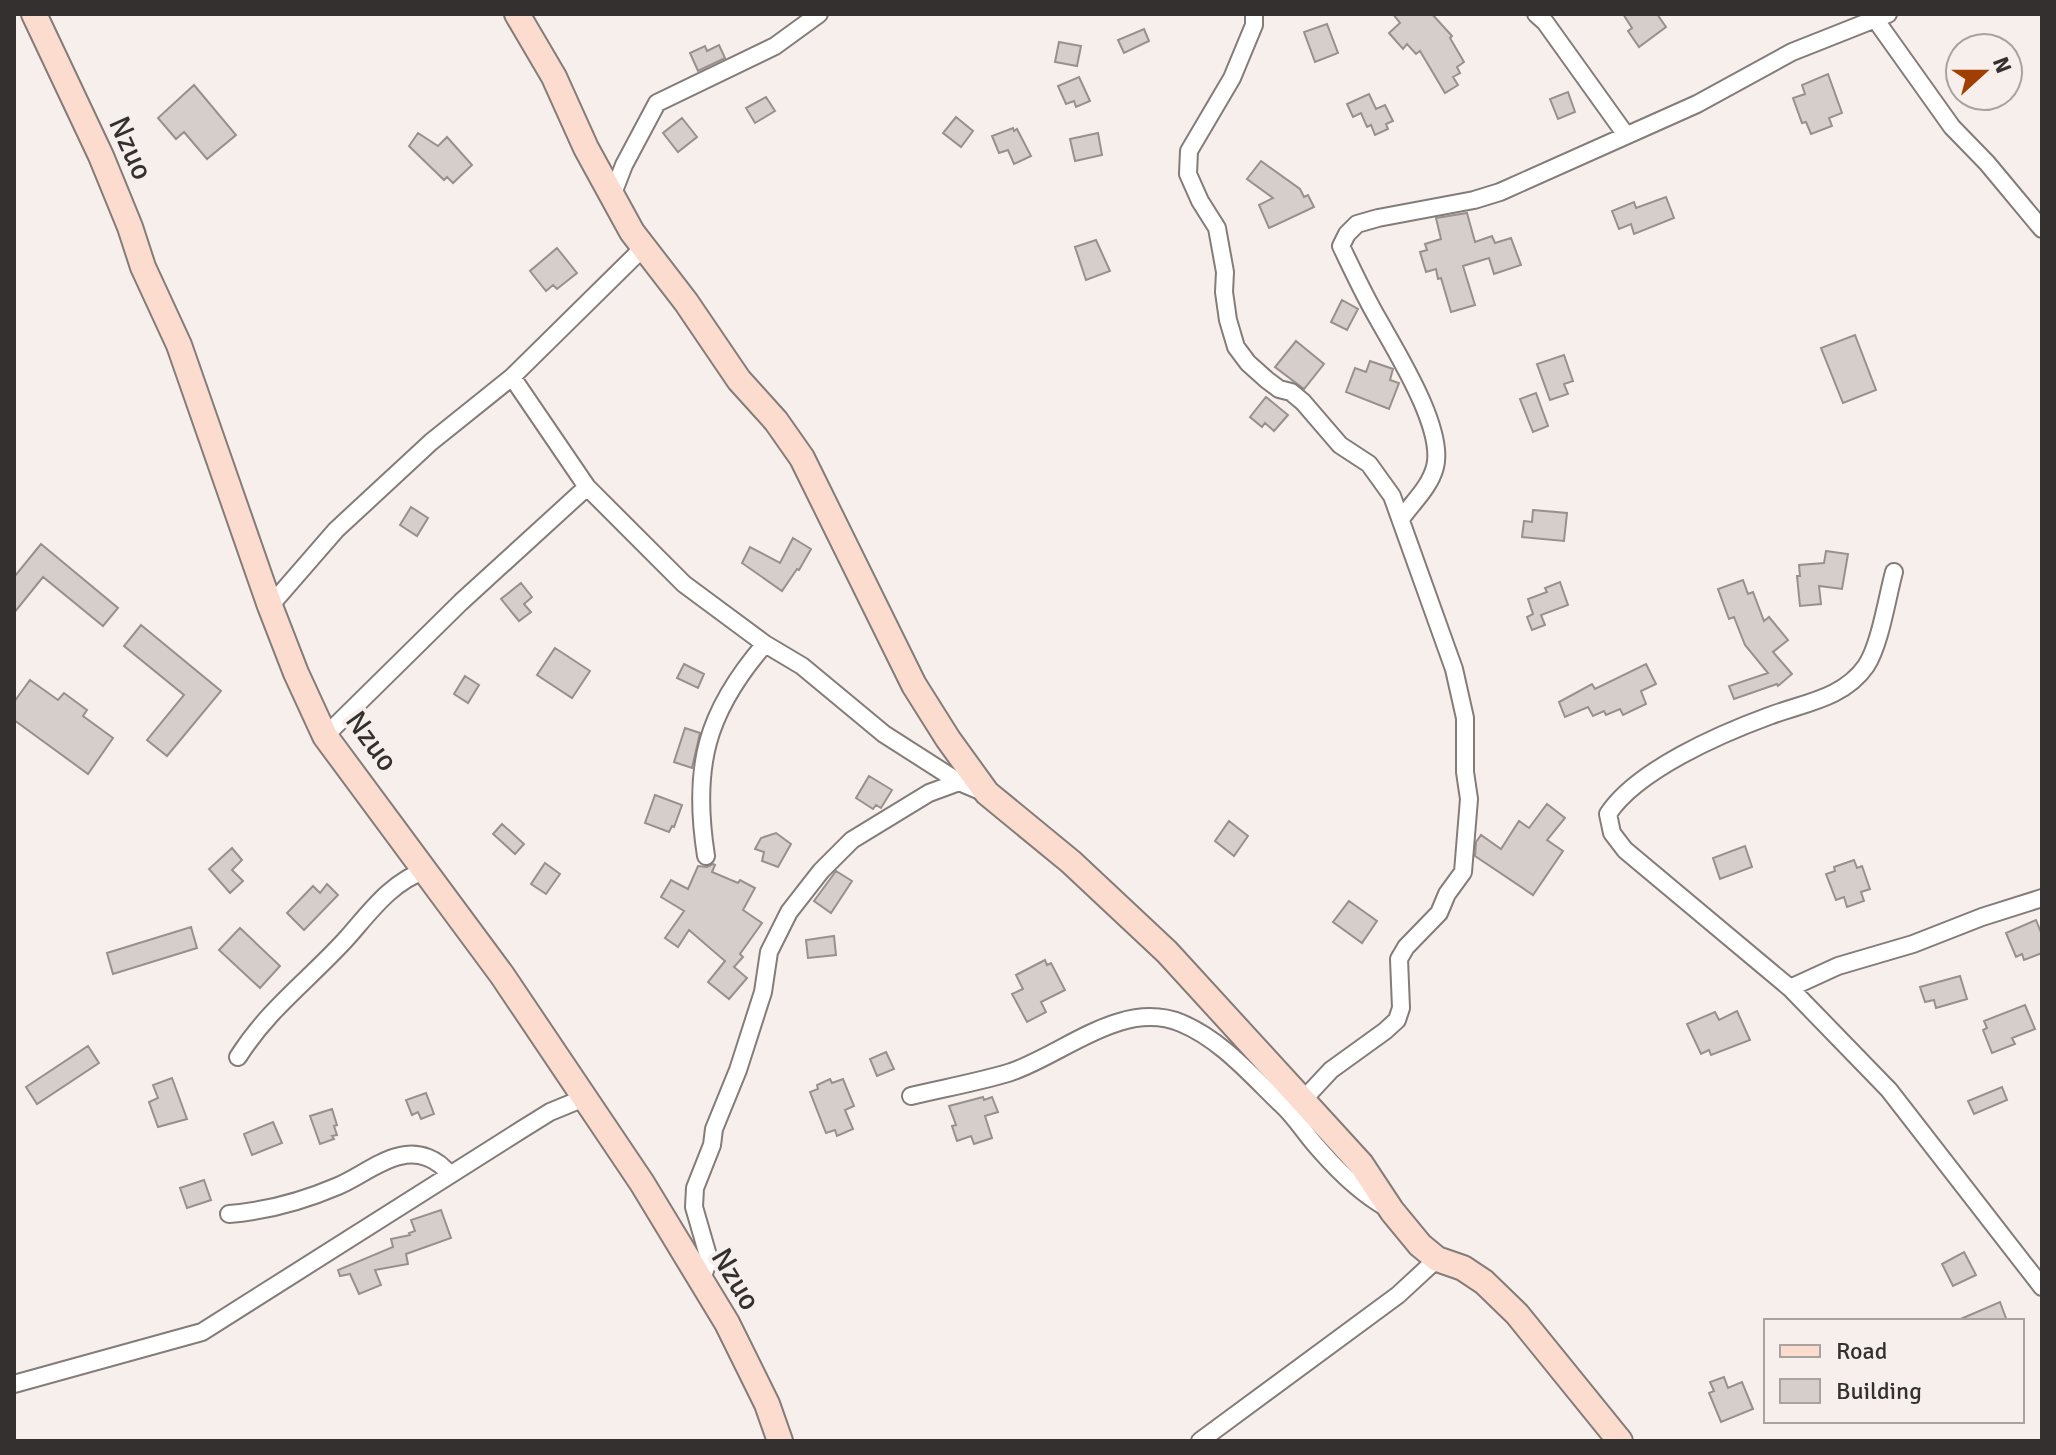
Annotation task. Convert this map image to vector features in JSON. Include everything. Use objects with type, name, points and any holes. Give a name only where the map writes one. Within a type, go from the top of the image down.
[{"type":"street","name":"Nzuo","points":[[34,14],[101,156],[143,267],[179,345],[270,606],[325,736],[502,975],[642,1183],[727,1323],[767,1404],[780,1441]]},
{"type":"street","points":[[517,14],[554,77],[612,196],[644,247],[739,380],[776,421],[802,458],[914,685],[987,793],[1071,862],[1167,952],[1361,1164],[1392,1211],[1420,1245],[1437,1259],[1463,1268],[1484,1282],[1517,1314],[1620,1441]]},
{"type":"street","points":[[612,196],[624,165],[657,103],[775,46],[819,14]]},
{"type":"street","points":[[1254,14],[1254,25],[1232,78],[1189,151],[1188,174],[1217,228],[1225,272],[1228,320],[1236,347],[1248,363],[1279,389],[1291,392],[1328,428],[1340,445],[1369,464],[1392,496],[1454,669],[1465,718],[1465,772],[1469,799],[1463,872],[1447,894],[1439,913],[1406,947],[1399,959],[1401,1008],[1397,1020],[1331,1070],[1303,1100]]},
{"type":"street","points":[[1536,14],[1545,22],[1626,135]]},
{"type":"street","points":[[1401,519],[1428,483],[1436,465],[1433,433],[1406,367],[1341,246],[1357,224],[1500,192],[1697,104],[1792,52],[1879,16],[1952,127],[1987,163],[2042,229]]},
{"type":"street","points":[[270,606],[336,530],[431,442],[512,377],[644,247]]},
{"type":"street","points":[[512,377],[587,487],[684,584],[765,644],[802,666],[884,734],[959,782],[987,793]]},
{"type":"street","points":[[325,736],[461,602],[587,487]]},
{"type":"street","points":[[1894,572],[1873,653],[1864,669],[1844,688],[1690,750],[1618,800],[1608,814],[1612,833],[1625,850],[1790,988],[1889,1090],[2042,1287]]},
{"type":"street","points":[[706,856],[700,818],[700,792],[707,742],[740,673],[765,644]]},
{"type":"street","points":[[701,1282],[709,1259],[694,1207],[695,1188],[763,992],[769,952],[789,912],[821,871],[852,840],[929,793],[959,782]]},
{"type":"street","points":[[238,1057],[261,1023],[347,937],[365,914],[411,875],[426,870]]},
{"type":"street","points":[[1790,988],[1838,966],[1913,944],[2042,898]]},
{"type":"street","points":[[911,1096],[1013,1071],[1077,1040],[1131,1019],[1149,1017],[1179,1022],[1208,1036],[1289,1111],[1317,1148],[1352,1184],[1392,1211]]},
{"type":"street","points":[[14,1384],[202,1332],[550,1112],[584,1098]]},
{"type":"street","points":[[229,1214],[263,1211],[295,1202],[339,1186],[401,1155],[422,1155],[435,1159],[449,1174]]},
{"type":"street","points":[[1200,1441],[1398,1295],[1437,1259]]},
{"type":"building","points":[[1393,14],[1432,14],[1452,36],[1450,38],[1464,62],[1457,67],[1460,73],[1453,77],[1458,85],[1445,93],[1420,51],[1416,54],[1407,44],[1403,49],[1389,33],[1400,23]]},
{"type":"building","points":[[1623,14],[1657,14],[1666,27],[1639,47],[1628,31],[1632,28]]},
{"type":"building","points":[[1327,24],[1338,53],[1315,62],[1304,32]]},
{"type":"building","points":[[1144,29],[1149,41],[1124,53],[1118,40]]},
{"type":"building","points":[[1059,42],[1081,46],[1077,66],[1055,62]]},
{"type":"building","points":[[719,45],[725,58],[698,71],[690,53],[705,46],[707,51]]},
{"type":"building","points":[[1828,74],[1842,113],[1829,118],[1832,126],[1811,134],[1806,122],[1802,123],[1793,98],[1805,94],[1802,85]]},
{"type":"building","points":[[1079,77],[1090,101],[1076,107],[1074,101],[1066,104],[1058,86]]},
{"type":"building","points":[[194,85],[236,135],[207,159],[184,132],[176,139],[158,118]]},
{"type":"building","points":[[1568,92],[1575,112],[1558,119],[1550,99]]},
{"type":"building","points":[[1369,94],[1376,109],[1385,105],[1393,121],[1386,124],[1388,129],[1375,135],[1371,125],[1367,127],[1361,113],[1353,117],[1347,104]]},
{"type":"building","points":[[766,97],[775,111],[755,123],[746,108]]},
{"type":"building","points":[[956,117],[973,131],[961,147],[943,133]]},
{"type":"building","points":[[682,118],[697,137],[678,152],[663,133]]},
{"type":"building","points":[[1013,128],[1014,131],[1017,129],[1031,156],[1014,164],[1008,150],[999,153],[992,136]]},
{"type":"building","points":[[418,133],[438,146],[447,137],[472,165],[453,183],[447,177],[444,180],[409,146]]},
{"type":"building","points":[[1098,133],[1102,155],[1075,161],[1070,139]]},
{"type":"building","points":[[1261,161],[1300,189],[1304,197],[1308,195],[1314,207],[1269,228],[1259,205],[1273,198],[1247,179]]},
{"type":"building","points":[[1666,197],[1674,218],[1634,234],[1631,224],[1619,229],[1612,211],[1634,202],[1636,208]]},
{"type":"building","points":[[1467,213],[1475,242],[1492,236],[1495,243],[1511,238],[1521,265],[1494,274],[1489,258],[1463,266],[1475,305],[1451,312],[1441,278],[1438,279],[1436,269],[1426,272],[1420,252],[1427,250],[1425,244],[1441,239],[1436,218]]},
{"type":"building","points":[[1096,240],[1110,271],[1086,280],[1075,247]]},
{"type":"building","points":[[557,248],[577,273],[557,289],[553,285],[546,291],[530,271]]},
{"type":"building","points":[[1342,300],[1358,309],[1347,330],[1331,322]]},
{"type":"building","points":[[1855,335],[1876,390],[1843,403],[1821,348]]},
{"type":"building","points":[[1296,341],[1324,364],[1304,389],[1275,367]]},
{"type":"building","points":[[1564,355],[1573,381],[1564,384],[1568,394],[1550,400],[1537,364]]},
{"type":"building","points":[[1370,361],[1393,369],[1390,380],[1399,383],[1389,409],[1346,392],[1355,368],[1366,372]]},
{"type":"building","points":[[1536,393],[1548,426],[1533,432],[1520,399]]},
{"type":"building","points":[[1266,397],[1288,415],[1274,431],[1265,423],[1262,427],[1250,417]]},
{"type":"building","points":[[411,507],[428,518],[417,536],[400,525]]},
{"type":"building","points":[[1533,510],[1567,513],[1564,541],[1522,537],[1524,521],[1532,522]]},
{"type":"building","points":[[793,538],[811,549],[782,591],[742,563],[750,547],[780,563]]},
{"type":"building","points":[[41,544],[118,608],[103,626],[43,577],[14,613],[14,577]]},
{"type":"building","points":[[1826,551],[1848,554],[1842,589],[1819,586],[1821,604],[1800,606],[1799,565],[1824,563]]},
{"type":"building","points":[[1743,580],[1748,594],[1753,592],[1764,621],[1769,617],[1788,640],[1773,652],[1792,674],[1778,686],[1734,699],[1729,686],[1768,673],[1745,645],[1734,617],[1729,619],[1718,589]]},
{"type":"building","points":[[1560,582],[1568,605],[1541,615],[1545,625],[1532,630],[1527,617],[1533,614],[1528,599],[1547,592],[1545,588]]},
{"type":"building","points":[[521,583],[532,597],[524,604],[531,612],[519,621],[501,599]]},
{"type":"building","points":[[141,625],[221,691],[167,756],[147,740],[184,695],[124,646]]},
{"type":"building","points":[[555,648],[590,671],[572,698],[537,675]]},
{"type":"building","points":[[684,664],[704,674],[698,688],[677,678]]},
{"type":"building","points":[[1646,664],[1656,684],[1641,691],[1646,704],[1623,715],[1620,709],[1593,716],[1588,707],[1565,717],[1559,702],[1592,684],[1595,689]]},
{"type":"building","points":[[465,676],[479,685],[468,703],[454,694]]},
{"type":"building","points":[[30,680],[58,700],[64,693],[87,710],[83,716],[113,738],[88,774],[14,720],[14,702]]},
{"type":"building","points":[[685,728],[700,733],[692,768],[674,762]]},
{"type":"building","points":[[869,776],[892,790],[881,808],[876,805],[873,809],[856,798]]},
{"type":"building","points":[[655,795],[682,805],[669,832],[645,823]]},
{"type":"building","points":[[1547,804],[1565,818],[1547,840],[1563,851],[1533,895],[1475,856],[1476,842],[1481,835],[1501,849],[1519,821],[1529,828]]},
{"type":"building","points":[[1229,821],[1248,836],[1234,856],[1215,841]]},
{"type":"building","points":[[502,824],[524,844],[515,854],[493,834]]},
{"type":"building","points":[[776,833],[791,844],[778,867],[762,861],[764,852],[755,849],[761,838]]},
{"type":"building","points":[[1745,846],[1752,867],[1720,879],[1713,858]]},
{"type":"building","points":[[232,848],[242,860],[232,870],[243,881],[230,893],[209,869]]},
{"type":"building","points":[[1854,860],[1857,868],[1862,866],[1870,889],[1861,892],[1864,901],[1847,907],[1844,897],[1836,900],[1826,874],[1835,871],[1834,867]]},
{"type":"building","points":[[545,863],[560,874],[546,894],[531,884]]},
{"type":"building","points":[[713,864],[712,872],[755,888],[743,910],[762,923],[734,967],[747,978],[729,999],[708,982],[725,961],[689,930],[678,947],[665,938],[684,911],[661,897],[671,880],[688,889],[698,866]]},
{"type":"building","points":[[836,871],[852,881],[831,913],[814,901]]},
{"type":"building","points":[[327,884],[338,895],[304,930],[287,913],[313,886],[320,893]]},
{"type":"building","points":[[1349,901],[1377,921],[1362,943],[1333,922]]},
{"type":"building","points":[[2036,920],[2042,935],[2042,953],[2024,960],[2022,954],[2016,957],[2006,933]]},
{"type":"building","points":[[191,927],[197,948],[113,974],[107,953]]},
{"type":"building","points":[[240,928],[280,966],[260,988],[219,950]]},
{"type":"building","points":[[834,936],[836,955],[808,958],[806,940]]},
{"type":"building","points":[[1045,960],[1047,965],[1051,963],[1065,990],[1041,1002],[1046,1012],[1027,1022],[1012,994],[1023,989],[1016,975]]},
{"type":"building","points":[[1960,976],[1967,999],[1936,1008],[1934,1000],[1925,1002],[1920,987]]},
{"type":"building","points":[[2025,1005],[2035,1029],[2012,1038],[2015,1044],[1992,1053],[1983,1030],[1987,1028],[1984,1021]]},
{"type":"building","points":[[1737,1011],[1750,1040],[1711,1055],[1709,1050],[1701,1054],[1687,1024],[1715,1012],[1719,1020]]},
{"type":"building","points":[[88,1046],[99,1063],[37,1104],[26,1087]]},
{"type":"building","points":[[886,1052],[894,1069],[877,1076],[870,1059]]},
{"type":"building","points":[[172,1078],[187,1119],[158,1127],[149,1102],[158,1098],[153,1085]]},
{"type":"building","points":[[830,1079],[832,1083],[843,1079],[854,1106],[845,1110],[853,1129],[837,1136],[835,1130],[826,1133],[810,1092]]},
{"type":"building","points":[[2002,1087],[2007,1100],[1974,1114],[1968,1101]]},
{"type":"building","points":[[426,1093],[434,1114],[421,1119],[418,1112],[412,1115],[406,1100]]},
{"type":"building","points":[[983,1097],[984,1100],[992,1097],[998,1112],[985,1116],[992,1138],[974,1144],[971,1136],[957,1141],[952,1126],[956,1125],[949,1106]]},
{"type":"building","points":[[332,1109],[337,1135],[320,1144],[310,1116]]},
{"type":"building","points":[[273,1122],[282,1143],[252,1155],[244,1134]]},
{"type":"building","points":[[204,1180],[211,1200],[187,1208],[180,1188]]},
{"type":"building","points":[[441,1210],[451,1238],[406,1254],[408,1264],[375,1270],[381,1285],[359,1294],[350,1274],[340,1276],[338,1270],[393,1247],[391,1239],[410,1235],[415,1231],[411,1220]]},
{"type":"building","points":[[1964,1252],[1976,1275],[1953,1286],[1942,1264]]},
{"type":"building","points":[[2000,1302],[2006,1319],[1961,1319]]},
{"type":"building","points":[[1724,1377],[1728,1388],[1742,1382],[1753,1409],[1721,1422],[1709,1393],[1714,1391],[1710,1382]]}]
